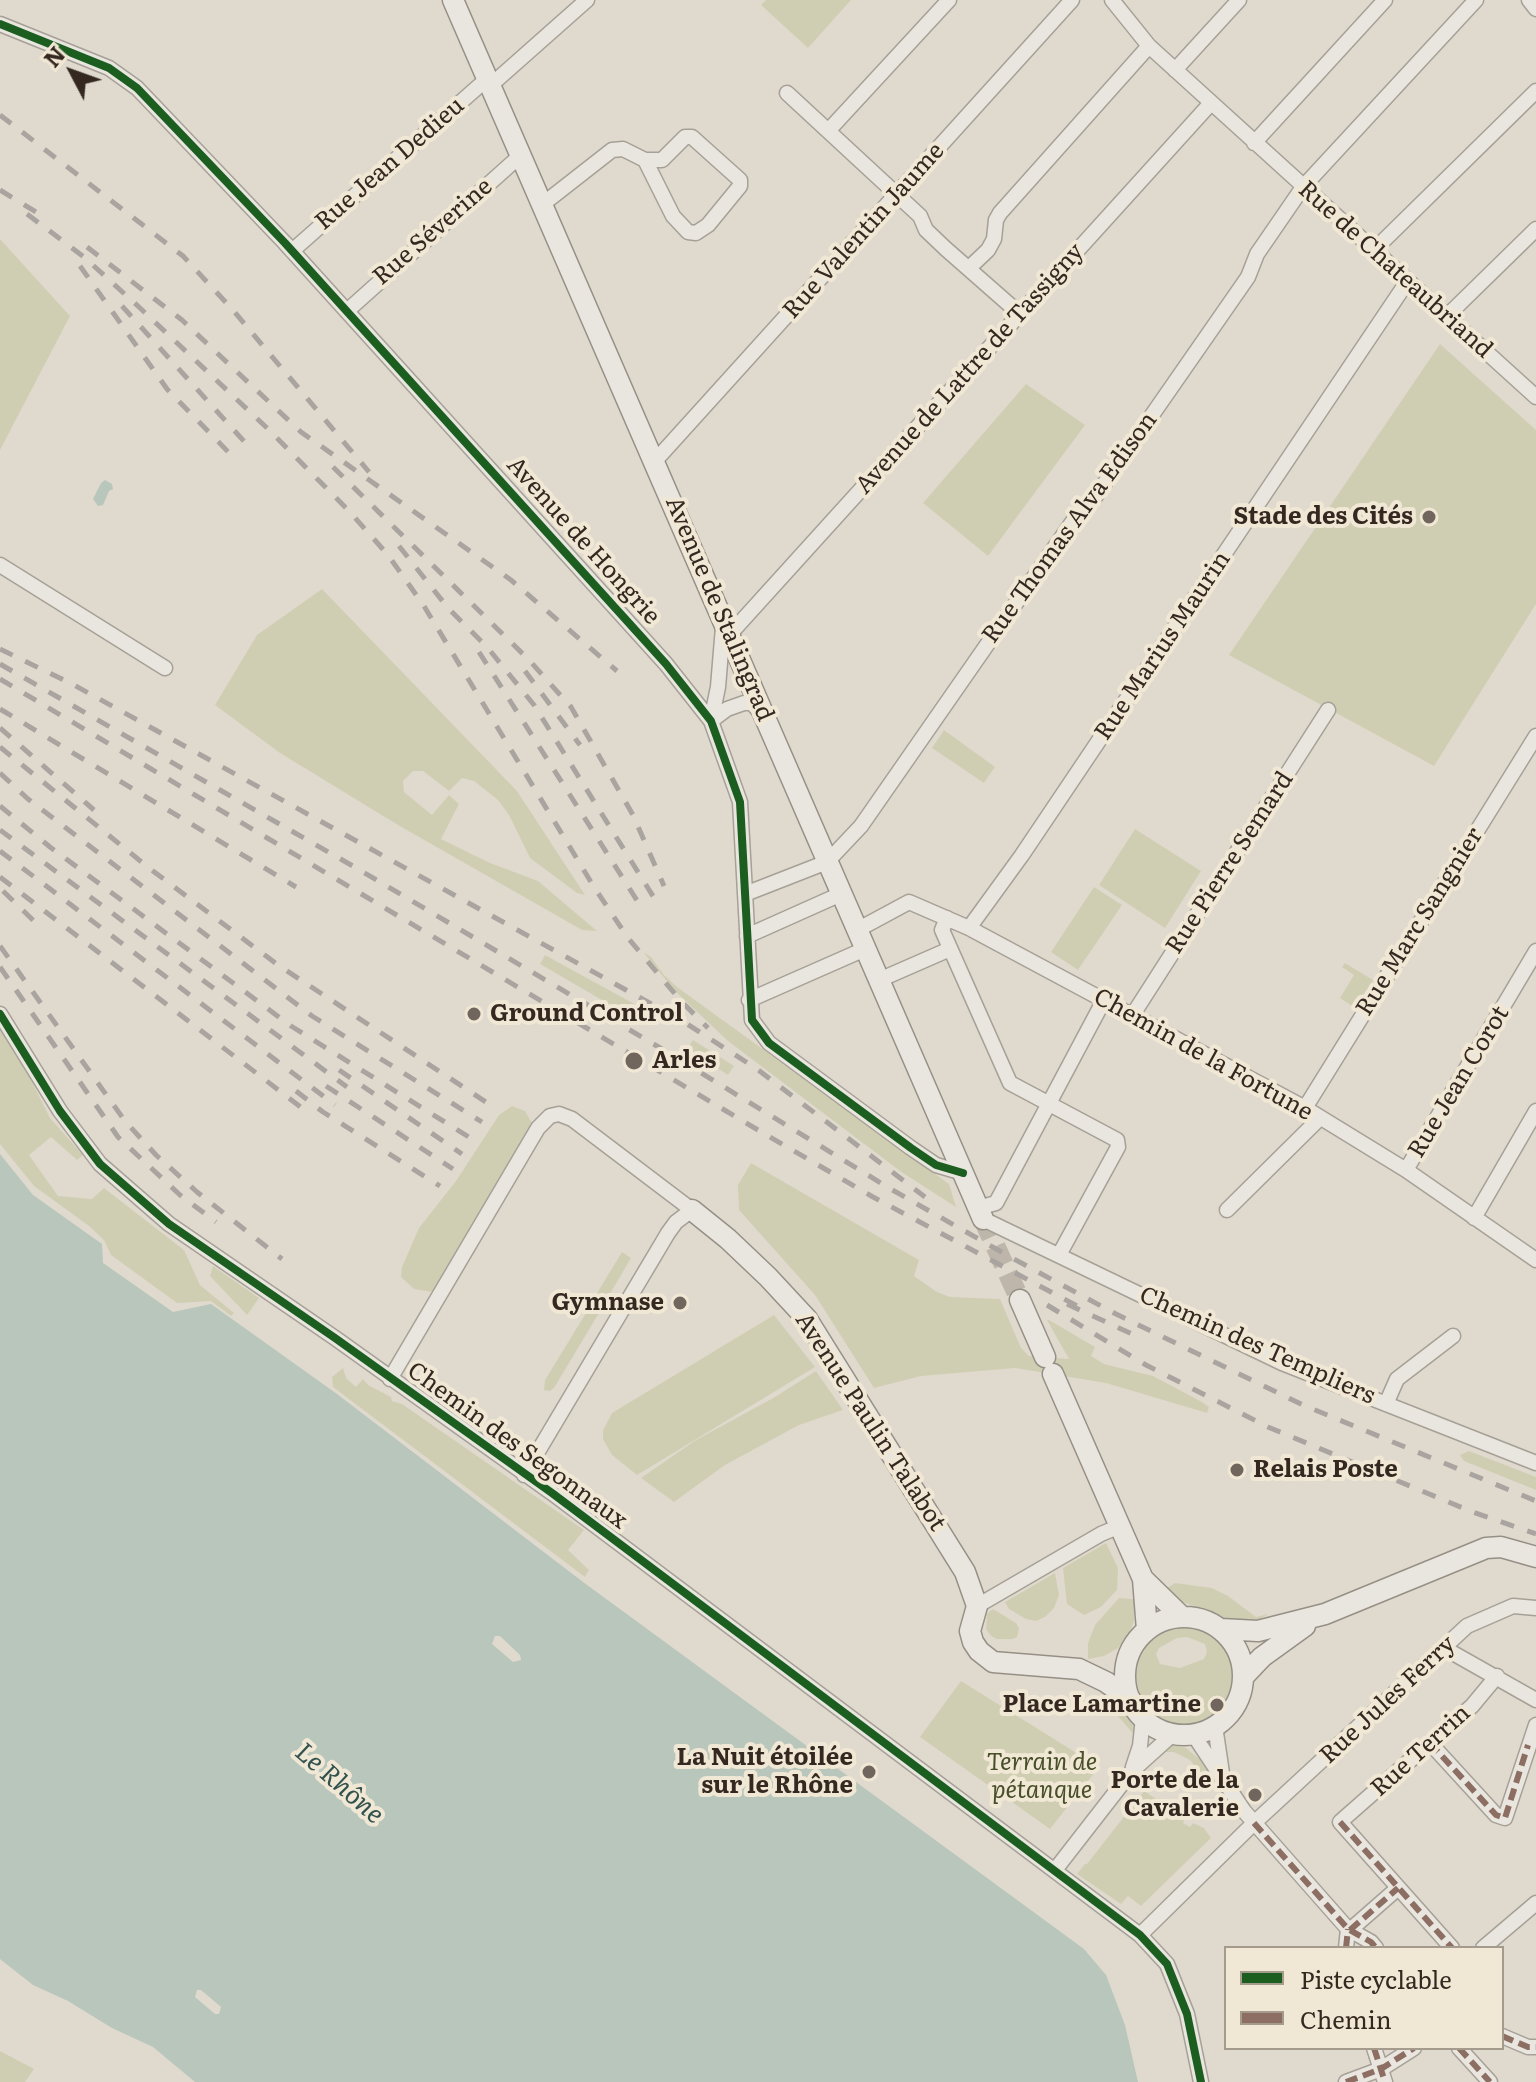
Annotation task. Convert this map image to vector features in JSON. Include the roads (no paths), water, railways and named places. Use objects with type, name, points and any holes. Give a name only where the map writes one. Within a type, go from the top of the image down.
[{"type":"main road","name":"Avenue de Stalingrad","points":[[453,0],[981,1214]]},
{"type":"main road","name":"Avenue Paulin Talabot","points":[[692,1210],[768,1277],[807,1319],[965,1572],[977,1606],[970,1631],[973,1642],[993,1662],[1079,1669],[1106,1682],[1130,1699]]},
{"type":"main road","points":[[1020,1300],[1143,1579],[1147,1630]]},
{"type":"main road","points":[[1221,1629],[1258,1631],[1325,1614],[1486,1548],[1501,1547],[1536,1557]]},
{"type":"main road","points":[[1143,1579],[1182,1617]]},
{"type":"main road","points":[[1243,1677],[1283,1640],[1325,1614]]},
{"type":"main road","points":[[1079,1669],[1110,1662],[1130,1651],[1147,1630],[1169,1619],[1182,1617],[1209,1622],[1221,1629],[1238,1650],[1243,1677],[1240,1696],[1230,1713],[1215,1726],[1183,1734],[1152,1725],[1130,1699],[1125,1675],[1130,1651]]},
{"type":"street","name":"Rue Jean Dedieu","points":[[292,251],[587,0]]},
{"type":"street","points":[[828,131],[949,0]]},
{"type":"street","name":"Rue Valentin Jaume","points":[[655,461],[1072,0]]},
{"type":"street","name":"Rue de Chateaubriand","points":[[1112,0],[1149,46],[1446,317],[1534,391]]},
{"type":"street","points":[[1175,70],[1239,0]]},
{"type":"street","points":[[1254,143],[1385,0]]},
{"type":"street","name":"Rue Thomas Alva Edison","points":[[827,862],[861,826],[1080,511],[1093,500],[1248,277],[1257,254],[1303,187],[1476,0]]},
{"type":"street","points":[[1529,0],[1536,9]]},
{"type":"street","name":"Avenue de Hongrie","points":[[0,24],[109,68],[137,88],[292,251],[666,664],[711,721],[740,802],[752,1020],[769,1043],[936,1165],[963,1173]]},
{"type":"street","points":[[969,268],[988,250],[1000,213],[1149,46]]},
{"type":"street","points":[[1373,251],[1536,91]]},
{"type":"street","points":[[787,93],[920,216],[926,230],[1020,314]]},
{"type":"street","name":"Avenue de Lattre de Tassigny","points":[[727,626],[1020,314],[1211,103]]},
{"type":"street","points":[[543,204],[612,150],[623,149],[645,160],[662,160],[685,137],[692,137],[740,180],[740,186],[708,225],[696,233],[688,232],[673,216],[645,160]]},
{"type":"street","name":"Rue Séverine","points":[[347,311],[521,155]]},
{"type":"street","points":[[1446,317],[1536,229]]},
{"type":"street","name":"Rue Marius Maurin","points":[[969,928],[1022,855],[1407,282]]},
{"type":"street","points":[[0,565],[165,668]]},
{"type":"street","points":[[711,721],[727,626]]},
{"type":"street","points":[[711,721],[727,709],[744,703],[752,703],[766,718]]},
{"type":"street","name":"Rue Pierre Semard","points":[[1132,1016],[1328,710]]},
{"type":"street","name":"Rue Marc Sangnier","points":[[1305,1108],[1536,736]]},
{"type":"street","points":[[745,894],[827,862]]},
{"type":"street","points":[[747,936],[841,894]]},
{"type":"street","name":"Chemin de la Fortune","points":[[861,939],[909,902],[969,928],[1305,1108],[1406,1170],[1536,1260]]},
{"type":"street","points":[[947,918],[942,930],[1010,1083],[1117,1140],[1118,1147],[1059,1255]]},
{"type":"street","points":[[749,1000],[861,939]]},
{"type":"street","points":[[879,980],[950,949]]},
{"type":"street","name":"Rue Jean Corot","points":[[1406,1170],[1536,951]]},
{"type":"street","points":[[981,1214],[996,1203],[1104,1000]]},
{"type":"street","name":"Chemin des Segonnaux","points":[[0,1014],[60,1111],[100,1164],[169,1224],[524,1475],[1140,1935],[1167,1964],[1187,2014],[1201,2082]]},
{"type":"street","points":[[1474,1218],[1536,1111]]},
{"type":"street","name":"Avenue Paulin Talabot","points":[[390,1379],[538,1128],[550,1116],[559,1114],[572,1119],[692,1210]]},
{"type":"street","points":[[1227,1210],[1320,1118]]},
{"type":"street","points":[[524,1475],[668,1233],[692,1210]]},
{"type":"street","name":"Chemin des Templiers","points":[[981,1214],[1282,1363],[1536,1463]]},
{"type":"street","points":[[1386,1404],[1397,1379],[1453,1336]]},
{"type":"street","points":[[977,1606],[1120,1526]]},
{"type":"street","name":"Rue Jules Ferry","points":[[1140,1935],[1254,1823],[1467,1626],[1513,1606],[1536,1608]]},
{"type":"street","points":[[1444,1648],[1536,1700]]},
{"type":"street","name":"Rue Terrin","points":[[1398,1888],[1340,1822],[1472,1706],[1497,1676]]},
{"type":"street","points":[[1132,1771],[1140,1746],[1143,1718]]},
{"type":"street","points":[[1430,1743],[1496,1815],[1505,1818],[1532,1747],[1536,1725]]},
{"type":"street","points":[[1215,1726],[1222,1778]]},
{"type":"street","points":[[1055,1870],[1132,1771],[1183,1734],[1222,1778],[1254,1823],[1349,1930],[1374,1946]]},
{"type":"street","points":[[1346,1946],[1349,1930],[1398,1888],[1450,1946]]},
{"type":"street","points":[[1485,1946],[1536,1903]]},
{"type":"street","points":[[1504,2037],[1532,2047]]},
{"type":"street","points":[[1375,2050],[1383,2076]]},
{"type":"street","points":[[1346,2082],[1383,2076],[1412,2050]]},
{"type":"street","points":[[1461,2050],[1490,2082]]},
{"type":"water","points":[[105,480],[112,484],[113,489],[103,505],[98,506],[93,499]]},
{"type":"water","name":"Le Rhône","points":[[0,1154],[33,1195],[102,1244],[103,1263],[173,1312],[211,1304],[337,1394],[583,1582],[1084,1949],[1106,1975],[1125,2025],[1138,2082],[195,2082],[153,2047],[33,1985],[0,1959]],"holes":[[[495,1636],[500,1636],[520,1655],[521,1660],[513,1662],[492,1644]],[[197,1990],[221,2007],[219,2014],[195,1997]]]},
{"type":"tunnel","points":[[983,1219],[1020,1300]]},
{"type":"railway","points":[[0,115],[183,256],[232,309],[369,472]]},
{"type":"railway","points":[[0,190],[41,215]]},
{"type":"railway","points":[[27,214],[84,257],[140,308],[267,428],[388,555],[424,606],[628,938],[708,1028]]},
{"type":"railway","points":[[87,247],[182,320],[301,432],[511,580],[617,671]]},
{"type":"railway","points":[[80,266],[167,389],[237,461]]},
{"type":"railway","points":[[122,306],[250,448]]},
{"type":"railway","points":[[333,467],[529,660],[571,707],[633,815],[664,886]]},
{"type":"railway","points":[[399,546],[448,608],[487,647],[534,705],[656,901]]},
{"type":"railway","points":[[0,649],[74,685],[684,1022],[757,1069],[925,1197]]},
{"type":"railway","points":[[479,652],[638,902]]},
{"type":"railway","points":[[0,664],[358,869],[889,1188],[1012,1258],[1116,1314],[1303,1405],[1536,1501]]},
{"type":"railway","points":[[525,671],[580,745]]},
{"type":"railway","points":[[0,679],[873,1197],[1079,1307]]},
{"type":"railway","points":[[0,709],[296,887]]},
{"type":"railway","points":[[0,728],[94,810]]},
{"type":"railway","points":[[0,747],[149,868],[278,965],[492,1106]]},
{"type":"railway","points":[[0,773],[28,799],[312,1016],[482,1122]]},
{"type":"railway","points":[[0,806],[50,847],[291,1026],[472,1139]]},
{"type":"railway","points":[[0,830],[347,1087]]},
{"type":"railway","points":[[0,851],[335,1105]]},
{"type":"railway","points":[[0,877],[302,1108]]},
{"type":"railway","points":[[3,891],[38,925]]},
{"type":"railway","points":[[0,946],[125,1121],[156,1155],[197,1192],[282,1259]]},
{"type":"railway","points":[[0,967],[118,1137],[180,1195],[216,1222]]},
{"type":"railway","points":[[339,1070],[462,1154]]},
{"type":"railway","points":[[326,1086],[453,1169]]},
{"type":"railway","points":[[296,1091],[323,1112],[440,1186]]},
{"type":"railway","points":[[1067,1304],[1132,1334]]},
{"type":"railway","points":[[1047,1305],[1146,1365],[1268,1427],[1470,1511],[1536,1534]]},
{"type":"place","name":"Stade des Cités","points":[[1429,517]]},
{"type":"place","name":"Ground Control","points":[[474,1014]]},
{"type":"place","name":"Arles","points":[[634,1061]]},
{"type":"place","name":"Gymnase","points":[[680,1303]]},
{"type":"place","name":"Relais Poste","points":[[1237,1470]]},
{"type":"place","name":"Place Lamartine","points":[[1217,1705]]},
{"type":"place","name":"La Nuit étoilée sur le Rhône","points":[[869,1772]]},
{"type":"place","name":"Porte de la Cavalerie","points":[[1255,1795]]},
{"type":"park label","name":"Terrain de pétanque","points":[[1042,1777]]}]
